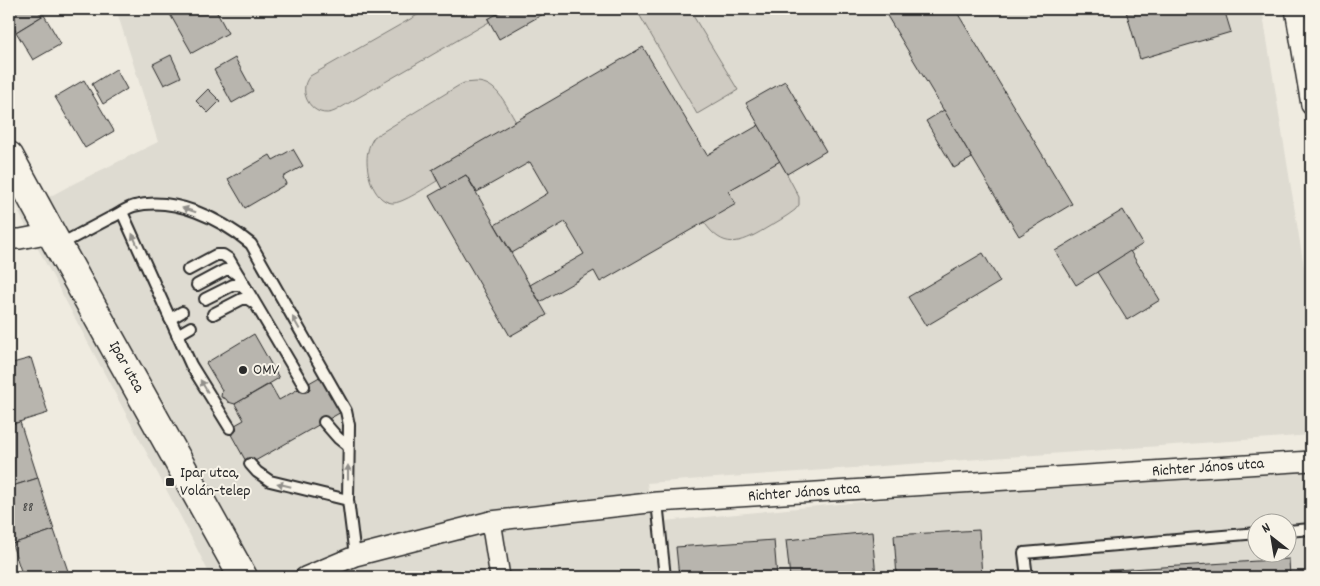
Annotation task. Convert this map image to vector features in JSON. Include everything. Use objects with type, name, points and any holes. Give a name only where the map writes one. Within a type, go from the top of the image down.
[{"type":"street","points":[[1295,9],[1311,105]]},
{"type":"street","name":"Ipar utca","points":[[9,156],[243,577]]},
{"type":"street","points":[[9,239],[54,240]]},
{"type":"street","name":"Richter János utca","points":[[305,577],[355,556],[491,521],[657,502],[1311,461]]},
{"type":"street","points":[[491,521],[500,577]]},
{"type":"lane","points":[[54,240],[133,206],[154,204],[190,210],[215,220],[237,232],[251,244],[343,404],[348,418],[348,500],[355,556]]},
{"type":"lane","points":[[122,212],[161,285],[164,304],[191,365],[230,428]]},
{"type":"lane","points":[[188,270],[213,256],[226,257],[231,262],[304,386]]},
{"type":"lane","points":[[197,285],[225,270],[231,270],[239,277]]},
{"type":"lane","points":[[205,300],[236,284],[243,286],[248,291]]},
{"type":"lane","points":[[164,304],[174,298]]},
{"type":"lane","points":[[213,314],[242,299],[252,301],[256,306]]},
{"type":"lane","points":[[170,319],[182,312]]},
{"type":"lane","points":[[178,335],[191,327]]},
{"type":"lane","points":[[324,422],[348,446]]},
{"type":"lane","points":[[250,464],[257,472],[270,481],[348,500]]},
{"type":"lane","points":[[657,502],[665,577]]},
{"type":"lane","points":[[1298,530],[1311,528]]},
{"type":"lane","points":[[1027,577],[1024,553],[1248,534]]},
{"type":"shaded area","points":[[116,9],[1262,9],[1311,310],[1311,435],[647,483],[654,522],[880,500],[1311,463],[1311,577],[211,577],[19,213],[158,142]]},
{"type":"shaded area","points":[[428,9],[504,10],[488,19],[489,22],[335,111],[320,112],[309,103],[305,90],[310,76]]},
{"type":"shaded area","points":[[636,9],[689,9],[738,90],[697,114]]},
{"type":"shaded area","points":[[464,83],[484,83],[496,90],[516,122],[432,170],[437,181],[402,201],[392,203],[385,201],[375,190],[367,166],[368,149],[374,137],[458,86]]},
{"type":"shaded area","points":[[780,161],[799,197],[799,205],[795,210],[756,234],[740,241],[732,242],[725,240],[711,231],[704,222],[728,191]]},
{"type":"building","points":[[9,9],[37,9],[42,16],[16,32],[9,19]]},
{"type":"building","points":[[167,9],[215,9],[228,33],[192,53]]},
{"type":"building","points":[[504,9],[552,9],[499,39],[488,19]]},
{"type":"building","points":[[883,9],[955,9],[1072,204],[1019,236]]},
{"type":"building","points":[[1132,9],[1224,9],[1231,32],[1140,59],[1126,11]]},
{"type":"building","points":[[44,15],[61,44],[33,60],[16,32]]},
{"type":"building","points":[[643,47],[707,155],[759,125],[780,161],[728,191],[736,204],[600,282],[594,271],[540,302],[530,285],[584,254],[565,222],[512,253],[495,225],[548,193],[530,162],[477,192],[466,175],[442,189],[432,170]]},
{"type":"building","points":[[171,55],[181,77],[164,85],[153,64]]},
{"type":"building","points":[[235,58],[253,91],[232,103],[214,70]]},
{"type":"building","points":[[116,69],[127,89],[103,104],[92,84]]},
{"type":"building","points":[[84,80],[114,131],[85,148],[55,97]]},
{"type":"building","points":[[785,81],[826,151],[787,174],[746,103]]},
{"type":"building","points":[[208,89],[220,101],[208,113],[196,101]]},
{"type":"building","points":[[944,110],[972,158],[954,168],[926,121]]},
{"type":"building","points":[[293,149],[303,166],[283,177],[286,184],[245,208],[228,179],[270,155],[273,160]]},
{"type":"building","points":[[466,175],[547,315],[510,336],[429,196]]},
{"type":"building","points":[[1123,210],[1143,244],[1076,285],[1055,251]]},
{"type":"building","points":[[1130,251],[1160,300],[1127,320],[1097,272]]},
{"type":"building","points":[[983,253],[1000,282],[926,326],[908,297]]},
{"type":"building","name":"OMV","points":[[254,334],[279,378],[235,404],[228,402],[221,397],[222,390],[206,363]]},
{"type":"building","points":[[31,358],[48,413],[9,425],[9,364]]},
{"type":"building","points":[[323,375],[343,411],[248,465],[228,429],[244,420],[235,404],[270,384],[279,400]]},
{"type":"building","points":[[20,422],[38,478],[9,487],[9,425]]},
{"type":"building","points":[[38,478],[54,530],[12,544],[9,534],[9,487]]},
{"type":"building","points":[[54,530],[70,577],[23,577],[12,544]]},
{"type":"building","points":[[979,530],[982,577],[897,577],[894,535]]},
{"type":"building","points":[[872,532],[876,577],[790,577],[786,540]]},
{"type":"building","points":[[774,540],[777,577],[679,577],[676,547]]},
{"type":"building","points":[[1248,562],[1248,564],[1289,564],[1290,577],[1068,577],[1068,573]]},
{"type":"place","name":"OMV","points":[[243,370]]},
{"type":"place","name":"Ipar utca, Volán-telep","points":[[170,482]]}]
